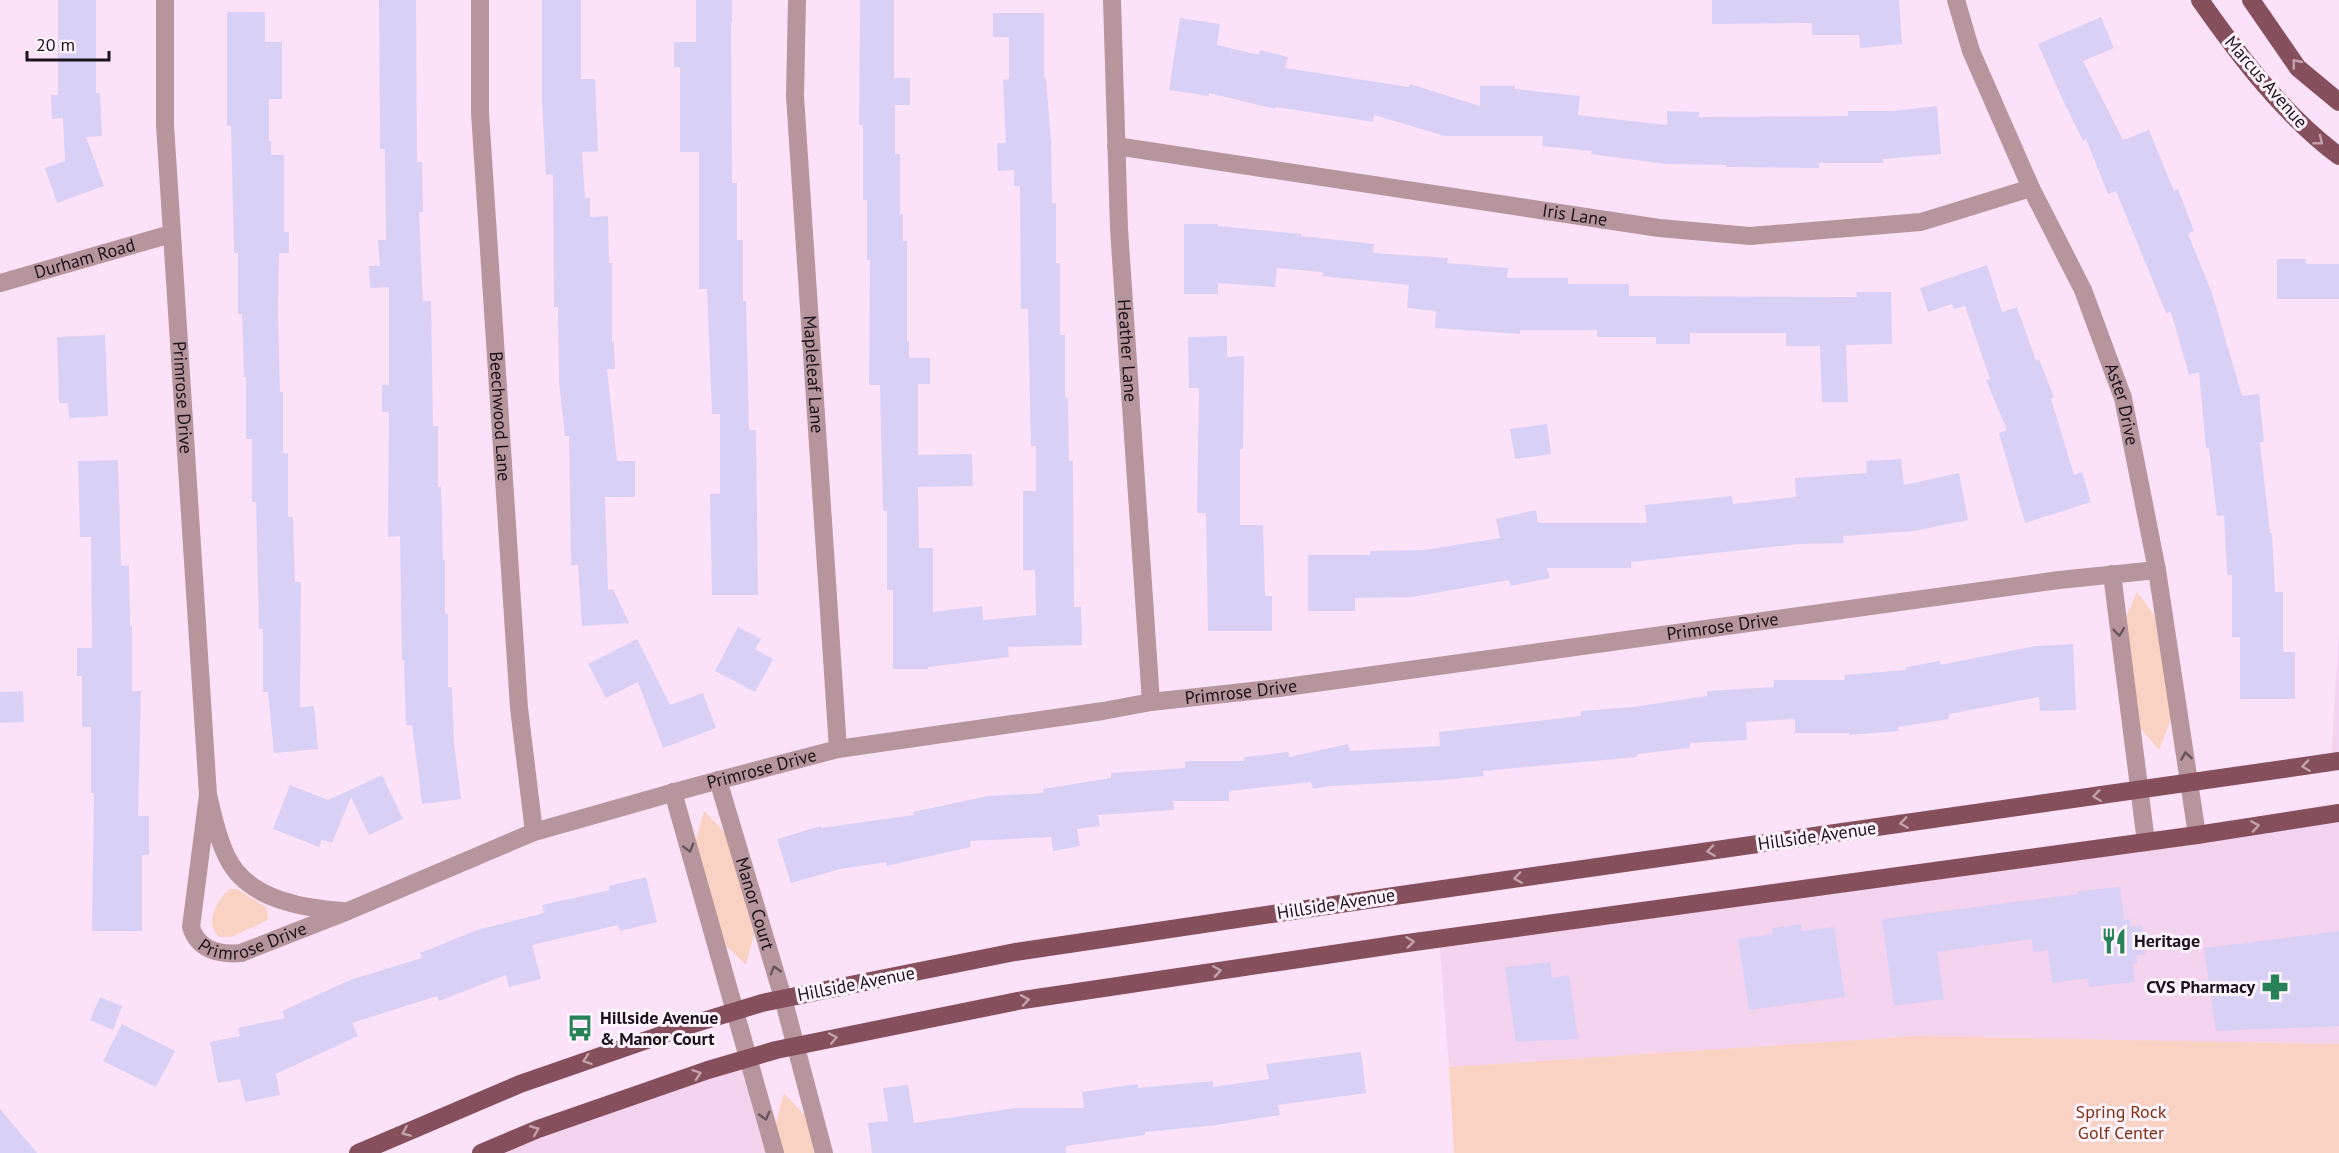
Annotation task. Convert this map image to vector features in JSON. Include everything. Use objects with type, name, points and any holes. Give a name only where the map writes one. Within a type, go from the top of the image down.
[{"type":"main road","name":"Marcus Avenue","points":[[2200,0],[2231,43],[2280,102],[2313,136],[2339,156]]},
{"type":"main road","name":"Marcus Avenue","points":[[2251,0],[2298,68],[2339,102]]},
{"type":"main road","name":"Hillside Avenue","points":[[358,1153],[520,1084],[693,1024],[783,998],[1015,952],[2339,761]]},
{"type":"main road","points":[[481,1153],[537,1129],[749,1058],[795,1046],[1035,998],[1389,945],[2197,835],[2339,813]]},
{"type":"street","name":"Primrose Drive","points":[[165,0],[165,125],[208,795],[218,835],[227,858],[241,877],[264,893],[283,902],[304,907],[348,911]]},
{"type":"street","name":"Beechwood Lane","points":[[480,0],[480,113],[519,708],[534,832]]},
{"type":"street","name":"Mapleleaf Lane","points":[[797,0],[795,96],[838,749]]},
{"type":"street","name":"Heather Lane","points":[[1112,0],[1119,228],[1151,702]]},
{"type":"street","name":"Aster Drive","points":[[1956,0],[1971,51],[2031,188],[2083,290],[2123,398],[2157,570],[2197,835]]},
{"type":"street","name":"Iris Lane","points":[[1116,146],[1647,226],[1750,236],[1921,222],[2031,188]]},
{"type":"street","name":"Durham Road","points":[[0,284],[171,234]]},
{"type":"street","name":"Primrose Drive","points":[[208,795],[191,920],[194,938],[202,946],[225,955],[242,953],[348,911],[534,832],[673,792],[838,749],[1151,702],[1279,688],[2035,583],[2157,570]]},
{"type":"street","points":[[2112,574],[2146,842]]},
{"type":"street","name":"Manor Court","points":[[718,780],[783,998],[824,1153]]},
{"type":"street","points":[[673,792],[775,1153]]},
{"type":"shaded area","points":[[2339,633],[2339,758],[2331,759]]},
{"type":"shaded area","points":[[2339,813],[2339,1044],[1918,1036],[1449,1067],[1439,939]]},
{"type":"shaded area","points":[[748,1059],[772,1153],[491,1153]]},
{"type":"green space","points":[[2137,592],[2158,620],[2171,720],[2159,750],[2137,724],[2123,624]]},
{"type":"green space","points":[[704,811],[728,836],[754,934],[746,965],[721,941],[695,844]]},
{"type":"green space","points":[[230,889],[237,889],[267,908],[268,920],[231,937],[219,937],[212,926],[212,919],[220,899]]},
{"type":"green space","name":"Spring Rock Golf Center","points":[[1918,1036],[2339,1044],[2339,1153],[1454,1153],[1449,1067]]},
{"type":"green space","points":[[784,1093],[808,1119],[817,1153],[782,1153],[775,1127]]},
{"type":"building","points":[[58,0],[96,0],[96,93],[100,93],[102,136],[86,137],[104,186],[57,203],[45,168],[65,161],[63,118],[52,119],[51,95],[58,95]]},
{"type":"building","points":[[379,0],[416,0],[417,162],[422,162],[423,212],[419,212],[423,301],[431,301],[433,426],[438,426],[438,487],[441,487],[445,614],[448,614],[448,687],[452,687],[454,743],[461,799],[422,804],[412,725],[406,725],[404,660],[402,660],[400,536],[388,537],[389,412],[382,412],[382,385],[389,385],[389,287],[370,288],[369,266],[380,266],[378,240],[386,240],[385,149],[380,149]]},
{"type":"building","points":[[542,0],[581,0],[581,79],[595,79],[598,151],[582,152],[585,198],[590,198],[590,217],[608,216],[609,263],[612,263],[612,342],[614,342],[615,369],[607,369],[617,461],[635,461],[635,497],[605,497],[608,590],[613,589],[629,623],[582,626],[578,565],[571,565],[569,436],[565,436],[559,382],[558,307],[554,307],[553,174],[546,175],[542,102]]},
{"type":"building","points":[[696,0],[732,0],[732,183],[737,183],[737,240],[743,240],[743,301],[746,301],[749,430],[756,430],[758,595],[712,595],[710,494],[720,494],[720,414],[712,414],[707,289],[699,289],[699,152],[680,152],[680,67],[674,67],[674,42],[696,42]]},
{"type":"building","points":[[860,0],[894,0],[894,78],[910,78],[910,105],[895,105],[895,154],[900,154],[900,214],[903,214],[903,241],[907,241],[909,358],[930,358],[930,384],[918,384],[918,455],[972,454],[973,486],[918,487],[919,548],[933,548],[933,612],[982,606],[983,620],[1036,615],[1035,570],[1023,570],[1023,491],[1036,491],[1036,446],[1031,446],[1028,309],[1021,309],[1020,186],[1014,186],[1014,170],[998,171],[997,143],[1006,143],[1003,80],[1009,79],[1009,37],[993,37],[993,13],[1044,13],[1044,78],[1046,77],[1051,142],[1052,203],[1056,203],[1056,263],[1060,263],[1060,335],[1065,335],[1065,398],[1068,398],[1069,461],[1073,461],[1074,607],[1081,607],[1082,645],[1008,647],[1009,657],[928,667],[928,669],[893,669],[893,590],[887,590],[887,511],[883,511],[880,385],[869,385],[870,260],[867,260],[867,200],[863,200],[863,125],[859,125]]},
{"type":"building","points":[[1712,0],[1899,0],[1902,44],[1860,48],[1859,35],[1812,35],[1812,23],[1712,24]]},
{"type":"building","points":[[227,12],[265,12],[265,42],[282,42],[282,99],[269,99],[269,141],[271,141],[271,155],[284,155],[284,232],[289,232],[289,253],[279,253],[278,314],[280,392],[283,392],[283,453],[288,453],[288,517],[293,517],[295,582],[301,582],[300,707],[314,706],[318,749],[274,753],[268,692],[263,692],[263,629],[259,629],[256,502],[252,502],[252,439],[246,439],[246,377],[244,377],[242,314],[238,314],[238,253],[234,253],[231,126],[227,126]]},
{"type":"building","points":[[2101,17],[2114,48],[2083,61],[2123,140],[2149,130],[2174,191],[2178,189],[2194,231],[2188,234],[2212,293],[2242,396],[2259,394],[2264,442],[2260,442],[2270,533],[2272,533],[2275,592],[2283,592],[2283,652],[2295,652],[2295,699],[2240,699],[2240,637],[2232,637],[2232,575],[2227,575],[2224,515],[2217,516],[2209,448],[2206,448],[2199,372],[2189,375],[2171,312],[2166,313],[2116,191],[2108,194],[2086,139],[2083,141],[2038,44]]},
{"type":"building","points":[[1180,18],[1220,24],[1217,45],[1259,55],[1260,50],[1288,57],[1285,68],[1409,87],[1410,84],[1480,106],[1480,86],[1515,86],[1515,89],[1580,96],[1578,115],[1667,125],[1667,111],[1699,112],[1699,117],[1848,116],[1848,111],[1893,111],[1937,106],[1941,154],[1883,159],[1883,163],[1819,163],[1819,168],[1666,164],[1591,154],[1592,151],[1542,146],[1543,136],[1445,136],[1374,115],[1373,122],[1276,107],[1275,109],[1209,93],[1209,96],[1169,90]]},
{"type":"building","points":[[1184,224],[1218,224],[1218,226],[1374,244],[1373,253],[1448,258],[1447,263],[1508,268],[1507,278],[1568,278],[1568,284],[1629,284],[1629,296],[1857,297],[1856,292],[1891,292],[1892,344],[1846,345],[1848,402],[1822,402],[1820,346],[1786,346],[1786,333],[1690,333],[1690,344],[1656,344],[1656,337],[1597,337],[1597,330],[1520,330],[1520,334],[1435,328],[1436,311],[1407,308],[1409,285],[1322,276],[1323,272],[1277,268],[1275,287],[1218,283],[1218,294],[1184,294]]},
{"type":"building","points":[[2277,259],[2306,259],[2306,264],[2339,264],[2339,299],[2277,299]]},
{"type":"building","points":[[1987,265],[2002,312],[2017,307],[2036,361],[2039,359],[2054,397],[2051,399],[2074,475],[2082,472],[2091,502],[2025,523],[1999,433],[2007,430],[1986,380],[1990,379],[1965,306],[1954,309],[1952,304],[1928,312],[1920,288]]},
{"type":"building","points":[[105,335],[108,416],[69,418],[68,403],[59,403],[57,337]]},
{"type":"building","points":[[1227,336],[1227,357],[1244,356],[1240,525],[1263,525],[1265,596],[1272,596],[1272,631],[1208,631],[1206,513],[1197,513],[1199,388],[1189,388],[1188,337]]},
{"type":"building","points":[[1547,424],[1551,454],[1515,459],[1510,429]]},
{"type":"building","points":[[1901,459],[1904,485],[1959,473],[1968,520],[1914,531],[1843,536],[1844,543],[1799,544],[1631,562],[1631,568],[1547,568],[1550,578],[1510,586],[1509,580],[1412,597],[1355,598],[1355,611],[1308,611],[1308,555],[1370,555],[1370,551],[1425,550],[1500,538],[1496,519],[1536,510],[1538,523],[1647,523],[1645,505],[1732,496],[1733,504],[1796,497],[1795,478],[1867,473],[1866,461]]},
{"type":"building","points":[[118,460],[121,566],[129,565],[132,691],[141,691],[138,816],[149,816],[149,855],[142,855],[142,931],[92,931],[94,793],[91,793],[91,727],[82,727],[82,676],[77,676],[77,648],[92,648],[91,537],[80,537],[78,461]]},
{"type":"building","points":[[738,627],[761,639],[755,649],[773,659],[755,692],[715,671]]},
{"type":"building","points":[[637,639],[670,705],[703,693],[716,728],[663,748],[638,682],[606,698],[588,664]]},
{"type":"building","points":[[2073,644],[2076,710],[2040,711],[2039,697],[1949,714],[1949,719],[1898,727],[1899,731],[1849,735],[1849,733],[1795,733],[1795,719],[1746,722],[1747,740],[1690,743],[1690,748],[1637,754],[1637,757],[1483,771],[1484,776],[1443,780],[1329,786],[1313,789],[1311,782],[1229,791],[1229,801],[1173,801],[1174,810],[1098,815],[1100,826],[1077,829],[1080,846],[1053,851],[1051,837],[970,841],[971,847],[886,866],[886,862],[840,869],[791,883],[777,839],[821,826],[821,828],[914,815],[913,812],[988,796],[1044,793],[1043,789],[1111,778],[1111,773],[1185,768],[1185,761],[1244,761],[1244,757],[1289,752],[1289,757],[1348,744],[1350,751],[1440,746],[1439,732],[1581,716],[1581,711],[1633,707],[1707,696],[1707,691],[1774,687],[1774,680],[1845,680],[1844,675],[1906,670],[1906,667],[1940,661],[1940,665],[2035,646]]},
{"type":"building","points":[[23,691],[24,722],[0,723],[0,692]]},
{"type":"building","points":[[382,775],[403,819],[369,835],[351,797],[332,843],[322,840],[319,847],[273,829],[290,785],[328,800]]},
{"type":"building","points":[[646,877],[657,922],[620,931],[618,925],[532,945],[541,979],[509,987],[506,975],[439,1001],[437,996],[352,1023],[358,1036],[276,1074],[280,1095],[245,1102],[240,1079],[218,1083],[210,1042],[240,1036],[238,1028],[285,1018],[282,1011],[350,980],[422,958],[420,953],[477,930],[544,913],[542,905],[610,890],[609,886]]},
{"type":"building","points":[[2120,887],[2124,920],[2130,919],[2130,927],[2142,925],[2145,954],[2136,955],[2137,963],[2133,964],[2135,982],[2089,987],[2088,978],[2052,983],[2048,950],[2033,952],[2032,939],[1937,952],[1944,999],[1894,1006],[1882,919]]},
{"type":"building","points":[[1801,924],[1802,931],[1834,927],[1845,997],[1749,1010],[1738,939],[1773,934],[1772,928]]},
{"type":"building","name":"CVS Pharmacy","points":[[2339,931],[2339,1026],[2216,1031],[2204,948]]},
{"type":"building","points":[[1550,962],[1552,978],[1569,975],[1578,1039],[1516,1042],[1505,967]]},
{"type":"building","points":[[100,997],[122,1006],[113,1030],[90,1020]]},
{"type":"building","points":[[122,1024],[175,1051],[156,1087],[103,1061]]},
{"type":"building","points":[[1361,1052],[1366,1093],[1278,1105],[1280,1115],[1217,1125],[1145,1132],[1145,1135],[1066,1146],[1066,1153],[872,1153],[868,1123],[888,1121],[883,1088],[908,1085],[914,1123],[1016,1108],[1084,1108],[1082,1092],[1138,1084],[1138,1088],[1213,1081],[1213,1087],[1269,1079],[1266,1064]]},
{"type":"building","points":[[0,1109],[37,1153],[0,1153]]},
{"type":"place","name":"Heritage","points":[[2114,941]]},
{"type":"place","name":"CVS Pharmacy","points":[[2275,987]]},
{"type":"place","name":"Hillside Avenue & Manor Court","points":[[580,1028]]}]
